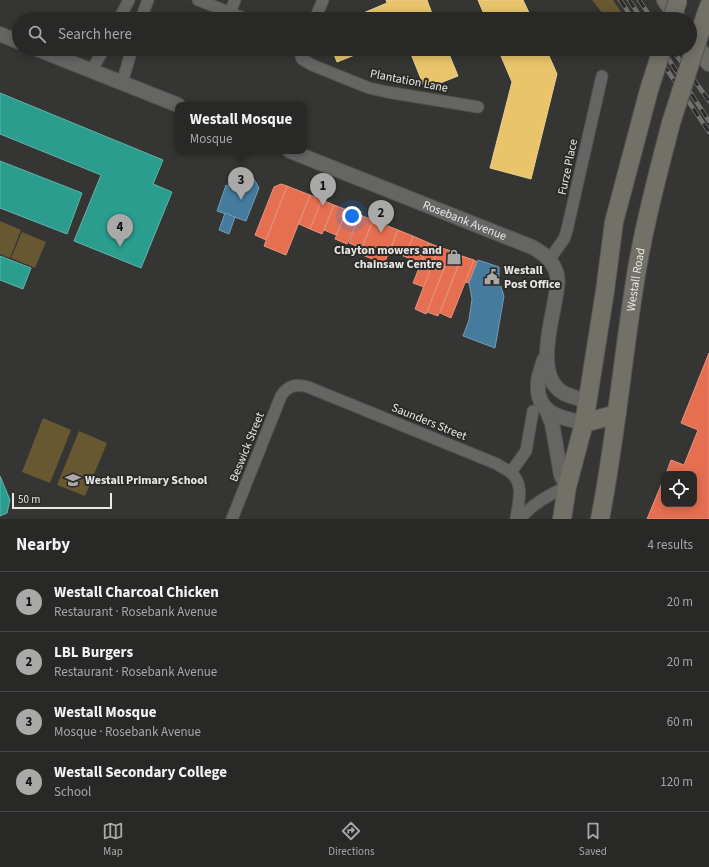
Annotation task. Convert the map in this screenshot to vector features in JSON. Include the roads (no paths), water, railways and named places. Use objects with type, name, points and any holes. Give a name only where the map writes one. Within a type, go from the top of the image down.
[{"type":"main road","points":[[665,0],[673,12]]},
{"type":"main road","points":[[674,12],[678,0]]},
{"type":"main road","name":"Westall Road","points":[[697,29],[709,6]]},
{"type":"main road","points":[[697,33],[709,63]]},
{"type":"main road","points":[[562,519],[567,487],[584,423],[588,401],[614,222],[649,90],[660,56]]},
{"type":"main road","name":"Westall Road","points":[[600,519],[618,414],[634,287],[648,218],[689,56]]},
{"type":"main road","points":[[588,401],[618,414]]},
{"type":"main road","points":[[584,423],[618,414]]},
{"type":"street","points":[[123,12],[129,0]]},
{"type":"street","points":[[144,12],[148,0]]},
{"type":"street","points":[[198,0],[228,12]]},
{"type":"street","points":[[230,12],[235,0]]},
{"type":"street","points":[[318,12],[322,0]]},
{"type":"street","points":[[0,34],[12,39]]},
{"type":"street","points":[[54,56],[175,104]]},
{"type":"street","points":[[92,71],[100,56]]},
{"type":"street","points":[[122,83],[130,56]]},
{"type":"street","name":"Plantation Lane","points":[[301,56],[312,65],[370,88],[478,107]]},
{"type":"street","name":"Furze Place","points":[[549,260],[562,243],[567,230],[602,76]]},
{"type":"street","name":"Rosebank Avenue","points":[[298,154],[532,247],[540,252],[555,268],[558,282],[548,350],[548,373],[555,386],[563,393],[588,401]]},
{"type":"street","name":"Rosebank Avenue","points":[[548,350],[538,384],[540,399],[538,409],[552,423],[561,475],[567,487]]},
{"type":"street","name":"Saunders Street","points":[[289,387],[299,385],[308,387],[498,464],[507,470]]},
{"type":"street","name":"Beswick Street","points":[[232,519],[281,396],[289,387]]},
{"type":"street","points":[[516,519],[519,486],[516,478],[507,470],[526,451],[538,409],[584,423]]},
{"type":"street","points":[[520,519],[543,500],[567,487]]},
{"type":"railway","points":[[620,0],[628,12]]},
{"type":"railway","points":[[629,0],[637,12]]},
{"type":"railway","points":[[639,0],[647,12]]},
{"type":"railway","points":[[658,56],[709,132]]},
{"type":"railway","points":[[667,56],[709,121]]},
{"type":"railway","points":[[677,56],[709,101]]},
{"type":"place","name":"Westall Mosque","points":[[241,200]]},
{"type":"place","name":"Westall Charcoal Chicken","points":[[323,206]]},
{"type":"place","name":"LBL Burgers","points":[[381,233]]},
{"type":"place","name":"Westall Secondary College","points":[[120,247]]},
{"type":"place","name":"Clayton mowers and chainsaw Centre","points":[[454,257]]},
{"type":"place","name":"Westall Post Office","points":[[492,277]]},
{"type":"place","name":"Westall Primary School","points":[[73,480]]}]
